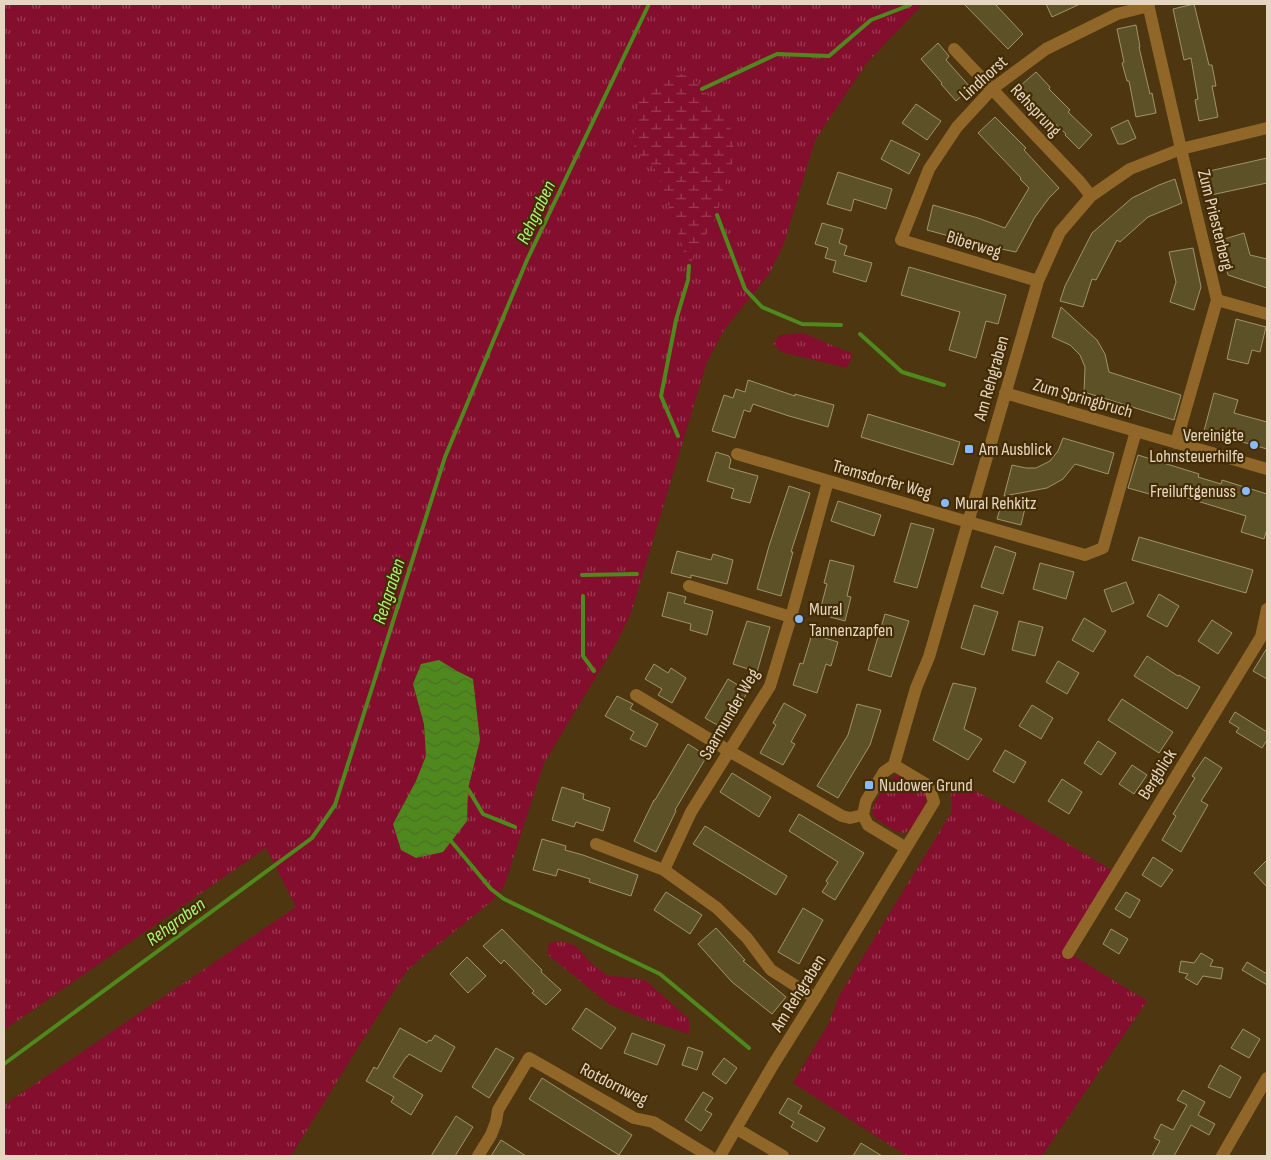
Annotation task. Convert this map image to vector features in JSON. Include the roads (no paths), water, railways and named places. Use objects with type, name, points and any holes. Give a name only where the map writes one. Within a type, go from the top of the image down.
[{"type":"street","name":"Lindhorst","points":[[901,240],[928,169],[957,127],[992,89],[1046,48],[1117,14],[1148,5]]},
{"type":"street","name":"Zum Priesterberg","points":[[1148,5],[1217,300],[1176,443]]},
{"type":"street","name":"Rehsprung","points":[[954,49],[1091,196]]},
{"type":"street","name":"Am Rehgraben","points":[[863,815],[866,801],[884,772],[894,765],[916,688],[929,657],[1038,281],[1060,232],[1091,196],[1130,169],[1181,149],[1267,128]]},
{"type":"street","name":"Biberweg","points":[[901,240],[1038,281]]},
{"type":"street","points":[[1217,300],[1267,314]]},
{"type":"street","name":"Zum Springbruch","points":[[1005,393],[1267,470]]},
{"type":"street","name":"Tremsdorfer Weg","points":[[737,454],[1085,555],[1103,548],[1136,431]]},
{"type":"street","name":"Saarmunder Weg","points":[[664,870],[691,812],[770,686],[828,481]]},
{"type":"street","points":[[689,586],[791,617]]},
{"type":"street","name":"Bergblick","points":[[1068,953],[1260,637],[1267,609]]},
{"type":"street","points":[[636,695],[842,816],[850,818],[863,815],[868,825],[906,848]]},
{"type":"street","name":"Am Rehgraben","points":[[720,1156],[773,1065],[816,998],[934,802],[929,786],[894,765]]},
{"type":"street","points":[[596,844],[664,870],[716,908],[747,938],[771,970],[816,998]]},
{"type":"street","name":"Rotdornweg","points":[[478,1156],[491,1135],[498,1110],[530,1058],[634,1118],[653,1122],[709,1156]]},
{"type":"street","points":[[1222,1156],[1267,1078]]},
{"type":"street","points":[[737,1129],[783,1156]]},
{"type":"water","points":[[439,660],[473,679],[480,740],[468,789],[467,821],[443,852],[416,858],[401,850],[393,824],[416,781],[426,756],[424,724],[413,684],[421,664]]},
{"type":"waterway","name":"Rehgraben","points":[[4,1064],[312,838],[335,805],[445,457],[527,260],[649,4]]},
{"type":"waterway","points":[[702,89],[777,54],[829,56],[871,20],[910,5]]},
{"type":"waterway","points":[[717,215],[745,289],[762,307],[802,324],[841,325]]},
{"type":"waterway","points":[[678,436],[661,396],[676,320],[688,280],[689,266]]},
{"type":"waterway","points":[[860,334],[902,372],[944,385]]},
{"type":"waterway","points":[[582,575],[637,574]]},
{"type":"waterway","points":[[583,596],[583,656],[594,671]]},
{"type":"waterway","points":[[468,789],[483,814],[515,827]]},
{"type":"waterway","points":[[451,841],[491,889],[504,899],[660,974],[749,1048]]},
{"type":"place","name":"Vereinigte Lohnsteuerhilfe","points":[[1254,445]]},
{"type":"place","name":"Am Ausblick","points":[[969,449]]},
{"type":"place","name":"Freiluftgenuss","points":[[1246,491]]},
{"type":"place","name":"Mural Rehkitz","points":[[945,503]]},
{"type":"place","name":"Mural Tannenzapfen","points":[[799,619]]},
{"type":"place","name":"Nudower Grund","points":[[869,785]]}]
